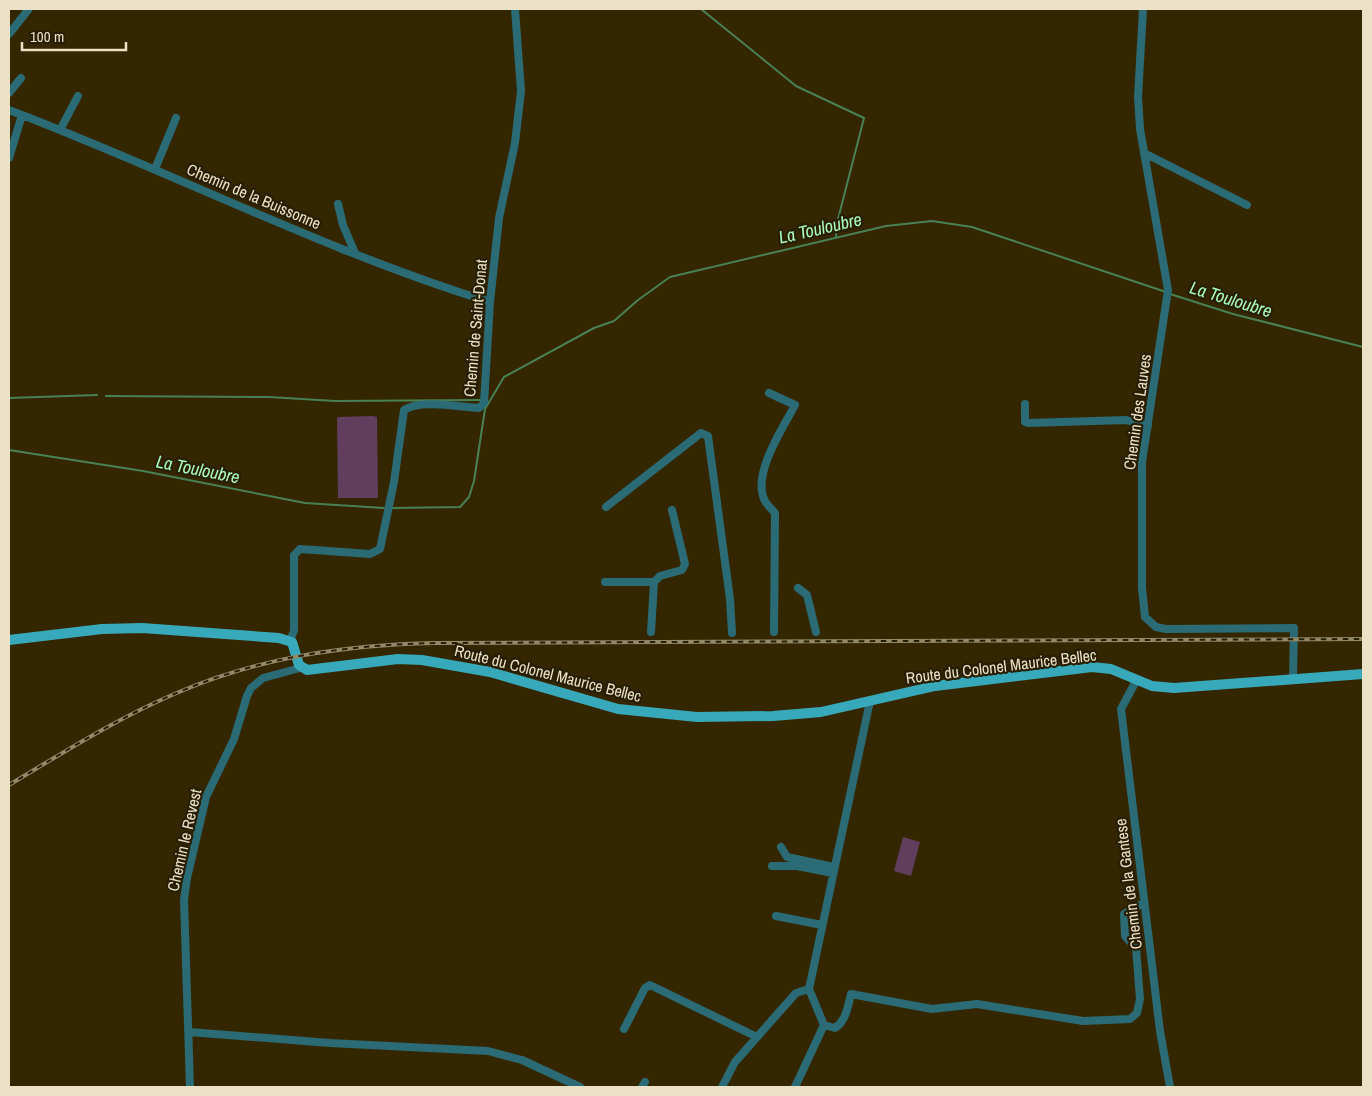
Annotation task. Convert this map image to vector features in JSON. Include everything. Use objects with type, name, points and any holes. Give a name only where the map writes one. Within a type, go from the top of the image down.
[{"type":"main road","points":[[9,640],[102,630],[150,628],[226,633],[290,640],[294,645],[300,668]]},
{"type":"main road","name":"Route du Colonel Maurice Bellec","points":[[300,668],[316,670],[398,659],[431,661],[490,672],[602,705],[644,713],[679,716],[805,714],[870,702],[935,686],[1092,667],[1111,669],[1136,681],[1152,686],[1174,688],[1363,674]]},
{"type":"street","name":"Chemin de Saint-Donat","points":[[290,640],[294,632],[294,555],[300,549],[370,554],[380,548],[394,482],[404,410],[410,406],[423,404],[479,408],[484,403],[490,302],[499,218],[515,143],[521,91],[515,9]]},
{"type":"street","name":"Chemin des Lauves","points":[[1143,9],[1138,97],[1144,153],[1168,294],[1142,462],[1142,588],[1145,617],[1156,628],[1166,629],[1294,628],[1293,680]]},
{"type":"street","points":[[9,34],[28,10]]},
{"type":"street","points":[[9,93],[21,78]]},
{"type":"street","points":[[60,130],[78,96]]},
{"type":"street","name":"Chemin de la Buissonne","points":[[9,110],[355,253],[434,284],[490,302]]},
{"type":"street","points":[[9,158],[22,115]]},
{"type":"street","points":[[155,169],[176,118]]},
{"type":"street","points":[[1144,153],[1247,206]]},
{"type":"street","points":[[338,204],[343,225],[355,253]]},
{"type":"street","points":[[769,393],[795,405],[770,452],[763,474],[764,500],[775,513],[774,632]]},
{"type":"street","points":[[1025,404],[1025,422],[1028,423],[1126,420],[1148,426]]},
{"type":"street","points":[[606,507],[701,433],[708,436],[730,600],[732,633]]},
{"type":"street","points":[[651,632],[654,582],[660,576],[682,570],[685,564],[672,510]]},
{"type":"street","points":[[605,582],[654,582]]},
{"type":"street","points":[[798,588],[807,595],[816,632]]},
{"type":"street","name":"Chemin le Revest","points":[[190,1087],[184,918],[185,889],[206,797],[214,776],[230,748],[251,688],[264,678],[300,668]]},
{"type":"street","name":"Chemin de la Gantese","points":[[1136,681],[1121,709],[1143,903],[1160,1031],[1170,1087]]},
{"type":"street","points":[[795,1087],[824,1025],[809,989],[870,702]]},
{"type":"street","points":[[781,847],[787,857],[834,870]]},
{"type":"street","points":[[772,866],[796,866],[834,870]]},
{"type":"street","points":[[824,1025],[835,1028],[839,1025],[844,1018],[851,994],[932,1009],[977,1004],[1083,1021],[1130,1019],[1137,1013],[1140,999],[1136,948],[1125,936],[1124,914],[1143,903]]},
{"type":"street","points":[[776,916],[822,925]]},
{"type":"street","points":[[624,1029],[645,988],[650,985],[757,1037]]},
{"type":"street","points":[[722,1087],[736,1062],[796,993],[809,989]]},
{"type":"street","points":[[188,1032],[330,1043],[488,1051],[522,1060],[580,1087]]},
{"type":"shaded area","points":[[338,417],[377,417],[378,498],[338,498],[337,419]]},
{"type":"shaded area","points":[[903,837],[920,842],[911,876],[894,871]]},
{"type":"waterway","points":[[701,9],[796,86],[864,118],[837,223],[836,237]]},
{"type":"waterway","name":"La Touloubre","points":[[392,508],[460,507],[469,497],[474,481],[485,409],[504,377],[594,328],[614,321],[638,300],[670,277],[886,226],[932,221],[972,227],[1166,292]]},
{"type":"waterway","name":"La Touloubre","points":[[1170,294],[1233,314],[1363,347]]},
{"type":"waterway","points":[[9,398],[97,395]]},
{"type":"waterway","points":[[106,396],[269,397],[335,401],[481,400]]},
{"type":"waterway","name":"La Touloubre","points":[[9,450],[143,471],[305,503],[384,508]]},
{"type":"railway","points":[[9,785],[135,712],[179,692],[241,670],[304,655],[337,650],[435,643],[1363,639]]}]
